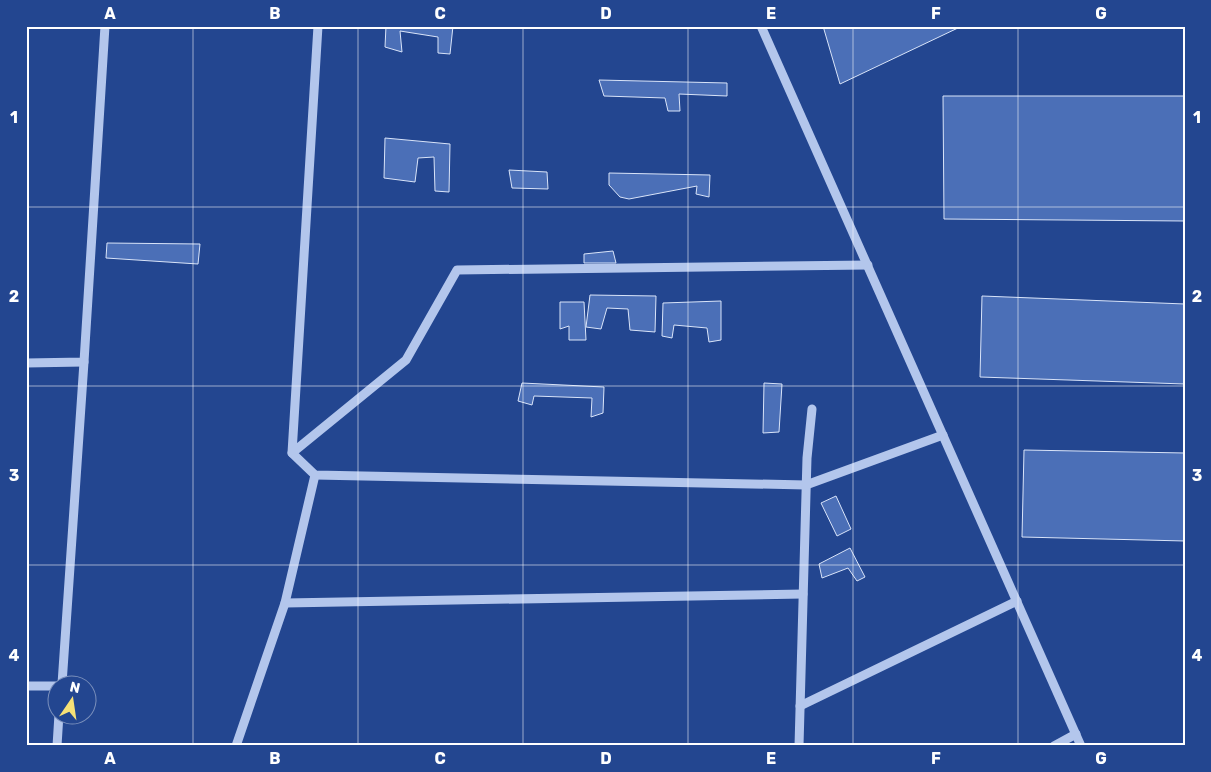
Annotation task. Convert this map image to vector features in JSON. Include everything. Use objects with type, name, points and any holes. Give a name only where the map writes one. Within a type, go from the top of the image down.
[{"type":"street","points":[[63,674],[105,26]]},
{"type":"street","points":[[318,26],[292,453],[314,475],[806,485],[943,435]]},
{"type":"street","points":[[761,26],[1082,746]]},
{"type":"street","points":[[292,453],[406,360],[457,270],[868,265]]},
{"type":"street","points":[[26,364],[84,362]]},
{"type":"street","points":[[799,746],[807,458],[812,409]]},
{"type":"street","points":[[236,746],[285,603],[314,475]]},
{"type":"street","points":[[285,603],[803,594]]},
{"type":"street","points":[[800,706],[1017,601]]},
{"type":"street","points":[[26,686],[48,686]]},
{"type":"street","points":[[57,746],[59,724]]},
{"type":"street","points":[[1054,746],[1076,734]]},
{"type":"building","points":[[386,26],[453,26],[450,54],[438,53],[438,37],[400,31],[402,52],[385,47]]},
{"type":"building","points":[[823,26],[960,26],[960,27],[840,84]]},
{"type":"building","points":[[599,80],[727,83],[727,96],[679,94],[680,111],[668,111],[665,98],[604,96]]},
{"type":"building","points":[[943,96],[1185,96],[1185,221],[944,219]]},
{"type":"building","points":[[385,138],[450,144],[449,192],[435,191],[434,157],[418,158],[415,182],[384,178]]},
{"type":"building","points":[[509,170],[547,172],[548,189],[512,188]]},
{"type":"building","points":[[609,173],[710,175],[709,197],[696,194],[697,186],[629,199],[620,197],[609,185]]},
{"type":"building","points":[[107,243],[200,244],[198,264],[106,258]]},
{"type":"building","points":[[613,251],[616,263],[584,263],[584,254]]},
{"type":"building","points":[[590,295],[656,296],[655,332],[630,330],[628,309],[607,308],[601,329],[586,327]]},
{"type":"building","points":[[982,296],[1185,304],[1185,384],[980,377]]},
{"type":"building","points":[[721,301],[721,340],[709,342],[707,328],[674,325],[672,338],[662,336],[663,303]]},
{"type":"building","points":[[560,302],[584,302],[586,340],[569,340],[569,326],[560,329]]},
{"type":"building","points":[[522,383],[604,387],[603,413],[591,417],[592,398],[534,396],[532,405],[518,401]]},
{"type":"building","points":[[764,383],[782,384],[779,432],[763,433]]},
{"type":"building","points":[[1024,450],[1185,453],[1185,541],[1022,537]]},
{"type":"building","points":[[836,496],[851,529],[837,536],[821,503]]},
{"type":"building","points":[[850,548],[865,577],[857,581],[848,568],[822,578],[819,564]]}]
